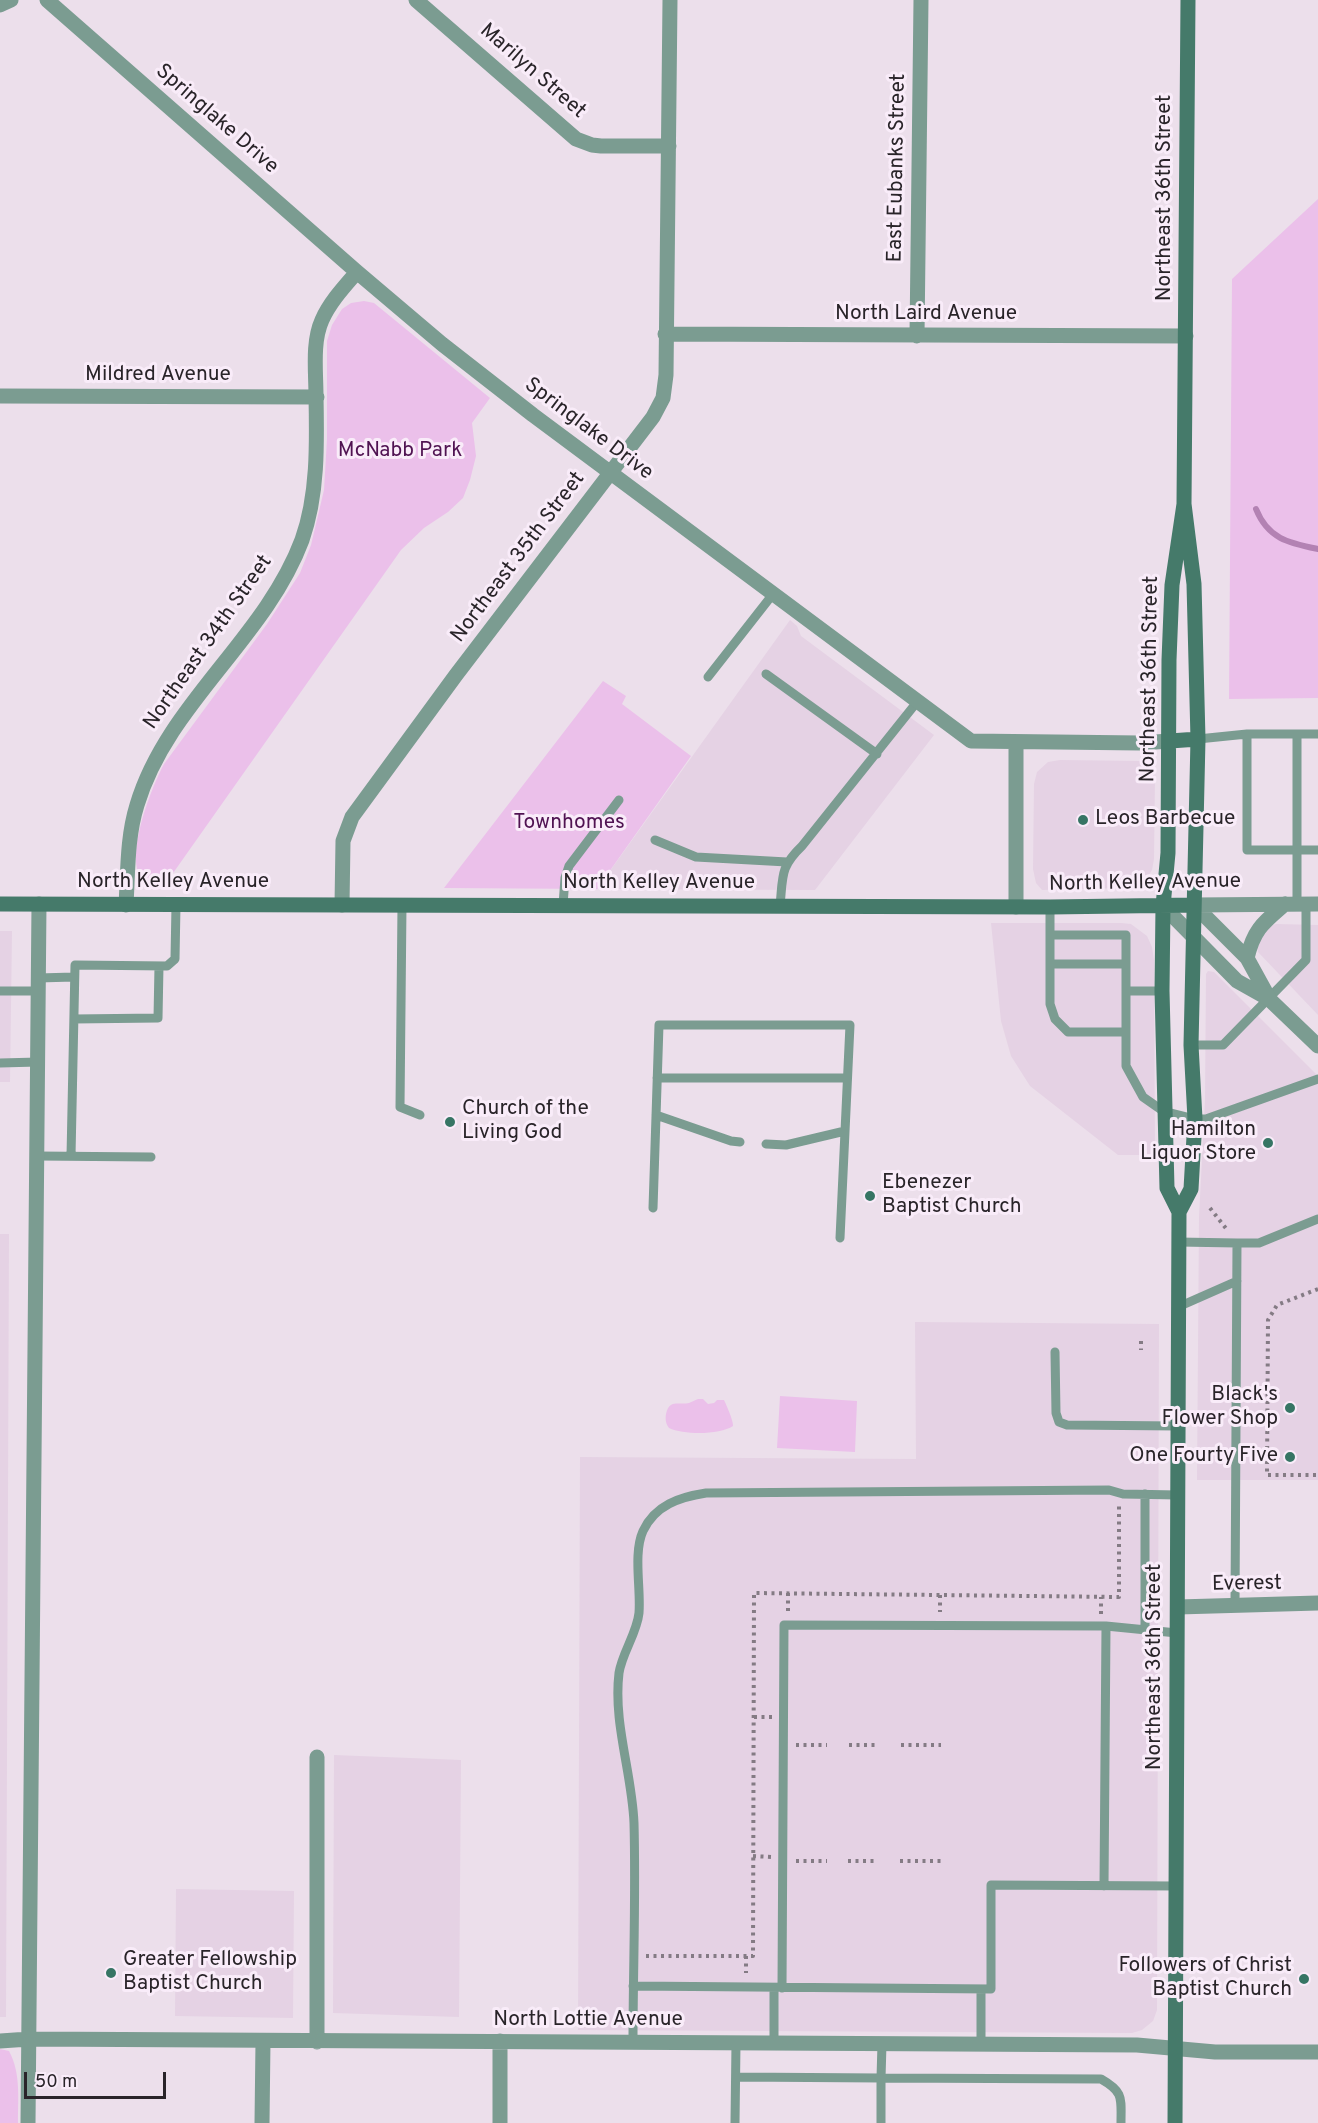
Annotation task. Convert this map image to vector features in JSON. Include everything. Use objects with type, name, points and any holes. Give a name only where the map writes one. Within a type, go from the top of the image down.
[{"type":"main road","name":"Northeast 36th Street","points":[[1179,1212],[1167,1188],[1163,1111],[1162,991],[1163,906],[1168,853],[1170,741],[1168,660],[1172,585],[1184,504],[1188,0]]},
{"type":"main road","name":"Northeast 36th Street","points":[[1175,2123],[1178,1242],[1179,1212],[1191,1189],[1195,1119],[1191,1045],[1198,739],[1194,584],[1184,504]]},
{"type":"main road","points":[[1170,741],[1198,739]]},
{"type":"main road","name":"North Kelley Avenue","points":[[0,904],[1016,907],[1194,905]]},
{"type":"street","points":[[0,5],[11,0]]},
{"type":"street","name":"Springlake Drive","points":[[47,0],[442,344],[971,741],[1140,743],[1170,741]]},
{"type":"street","name":"Marilyn Street","points":[[416,0],[576,139],[601,146],[669,146]]},
{"type":"street","name":"Northeast 35th Street","points":[[342,905],[343,841],[352,816],[653,417],[663,398],[666,388],[670,0]]},
{"type":"street","name":"East Eubanks Street","points":[[917,336],[921,0]]},
{"type":"street","name":"Northeast 34th Street","points":[[126,904],[132,821],[160,751],[268,603],[302,540],[314,490],[316,350],[321,322],[334,300],[357,272]]},
{"type":"street","name":"North Laird Avenue","points":[[665,334],[1186,336]]},
{"type":"street","name":"Mildred Avenue","points":[[0,396],[316,397]]},
{"type":"street","points":[[1016,742],[1016,907]]},
{"type":"street","points":[[28,2123],[39,904]]},
{"type":"street","points":[[1247,958],[1260,925],[1302,904]]},
{"type":"street","name":"North Kelley Avenue","points":[[1194,905],[1302,904]]},
{"type":"street","points":[[1194,905],[1247,958],[1269,999]]},
{"type":"street","points":[[1163,906],[1237,981],[1269,999],[1318,1046]]},
{"type":"street","name":"Everest","points":[[1178,1607],[1318,1603]]},
{"type":"street","points":[[316,2042],[317,1757]]},
{"type":"street","name":"North Lottie Avenue","points":[[0,2041],[29,2039],[1137,2045],[1215,2052],[1318,2052]]},
{"type":"street","points":[[500,2041],[500,2123]]},
{"type":"street","points":[[262,2123],[263,2042]]},
{"type":"lane","points":[[708,677],[773,594]]},
{"type":"lane","points":[[766,674],[877,754]]},
{"type":"lane","points":[[780,906],[784,868],[787,862],[917,702]]},
{"type":"lane","points":[[1247,734],[1247,850],[1318,850]]},
{"type":"lane","points":[[1198,739],[1247,734],[1318,734]]},
{"type":"lane","points":[[1191,1045],[1223,1045],[1306,960],[1297,850],[1297,734]]},
{"type":"lane","points":[[563,905],[565,878],[569,866],[619,800]]},
{"type":"lane","points":[[655,840],[696,857],[787,862]]},
{"type":"lane","points":[[71,1156],[75,965],[167,966],[175,959],[176,904]]},
{"type":"lane","points":[[402,905],[400,1107],[420,1115]]},
{"type":"lane","points":[[1050,907],[1050,1004],[1055,1019],[1068,1032],[1126,1032]]},
{"type":"lane","points":[[1050,935],[1126,935],[1126,1066],[1143,1097],[1163,1111],[1195,1119],[1206,1119],[1318,1079]]},
{"type":"lane","points":[[1050,963],[1126,963]]},
{"type":"lane","points":[[74,1019],[158,1018],[159,966]]},
{"type":"lane","points":[[0,991],[74,977]]},
{"type":"lane","points":[[1126,991],[1162,991]]},
{"type":"lane","points":[[653,1208],[659,1025],[850,1025],[840,1238]]},
{"type":"lane","points":[[0,1063],[38,1062]]},
{"type":"lane","points":[[657,1078],[847,1078]]},
{"type":"lane","points":[[656,1115],[730,1141],[740,1142]]},
{"type":"lane","points":[[766,1144],[786,1145],[845,1131]]},
{"type":"lane","points":[[37,1156],[151,1157]]},
{"type":"lane","points":[[1178,1242],[1259,1243],[1318,1219]]},
{"type":"lane","points":[[1235,1606],[1237,1243]]},
{"type":"lane","points":[[1178,1307],[1237,1281]]},
{"type":"lane","points":[[1055,1352],[1056,1413],[1059,1422],[1067,1425],[1178,1426]]},
{"type":"lane","points":[[633,2042],[634,1821],[620,1712],[619,1672],[639,1615],[639,1549],[642,1533],[649,1520],[667,1504],[684,1496],[706,1493],[1109,1490],[1119,1493],[1178,1495]]},
{"type":"lane","points":[[1145,1494],[1145,1630]]},
{"type":"lane","points":[[774,2043],[778,1988],[784,1625],[1106,1626],[1177,1633]]},
{"type":"lane","points":[[1104,1886],[1106,1626]]},
{"type":"lane","points":[[633,1986],[991,1989],[991,1886],[1176,1886]]},
{"type":"lane","points":[[981,1989],[981,2045]]},
{"type":"lane","points":[[735,2123],[736,2043]]},
{"type":"lane","points":[[881,2123],[882,2043]]},
{"type":"lane","points":[[736,2077],[1101,2079],[1115,2087],[1121,2101],[1121,2123]]},
{"type":"path","points":[[1210,1208],[1237,1243]]},
{"type":"path","points":[[1318,1289],[1277,1305],[1268,1320],[1267,1475],[1318,1475]]},
{"type":"path","points":[[1141,1341],[1141,1350]]},
{"type":"path","points":[[633,1956],[753,1956],[754,1593],[1119,1597],[1119,1493]]},
{"type":"path","points":[[754,1717],[779,1717]]},
{"type":"path","points":[[796,1745],[826,1745]]},
{"type":"path","points":[[849,1745],[879,1745]]},
{"type":"path","points":[[901,1745],[942,1745]]},
{"type":"path","points":[[753,1856],[775,1857]]},
{"type":"path","points":[[796,1861],[826,1861]]},
{"type":"path","points":[[848,1861],[878,1861]]},
{"type":"path","points":[[900,1861],[942,1861]]},
{"type":"shaded area","points":[[790,620],[797,626],[801,636],[934,735],[815,890],[597,889]]},
{"type":"shaded area","points":[[1060,760],[1140,761],[1150,764],[1155,777],[1154,859],[1152,870],[1147,878],[1124,888],[1042,890],[1036,883],[1033,869],[1034,784],[1037,772],[1048,762]]},
{"type":"shaded area","points":[[991,923],[1121,923],[1131,924],[1147,936],[1154,960],[1155,1155],[1118,1155],[1030,1086],[1011,1056],[1001,1021]]},
{"type":"shaded area","points":[[1276,924],[1318,925],[1318,1015],[1258,952],[1257,944],[1267,927]]},
{"type":"shaded area","points":[[0,931],[12,931],[10,1082],[0,1082]]},
{"type":"shaded area","points":[[1208,971],[1214,972],[1318,1076],[1318,1480],[1197,1480],[1199,1217],[1205,1100],[1206,974]]},
{"type":"shaded area","points":[[0,1234],[9,1234],[6,2017],[0,2017]]},
{"type":"shaded area","points":[[915,1322],[1159,1324],[1157,2010],[1153,2021],[1142,2030],[1132,2033],[578,2030],[580,1457],[916,1459]]},
{"type":"shaded area","points":[[334,1755],[461,1760],[459,2017],[333,2013]]},
{"type":"shaded area","points":[[176,1889],[294,1891],[293,2018],[175,2016]]},
{"type":"green space","points":[[1318,199],[1318,698],[1229,699],[1232,279]]},
{"type":"green space","name":"McNabb Park","points":[[364,301],[374,303],[490,398],[472,423],[476,456],[470,480],[463,498],[448,512],[424,528],[401,550],[171,876],[175,888],[150,886],[139,875],[136,861],[137,844],[146,807],[164,764],[267,624],[300,573],[311,545],[324,490],[327,439],[327,341],[332,325],[342,309],[351,303]]},
{"type":"green space","name":"Townhomes","points":[[603,681],[626,696],[622,704],[691,756],[597,889],[444,888]]},
{"type":"green space","points":[[780,1396],[857,1401],[855,1452],[777,1448]]},
{"type":"green space","points":[[703,1399],[708,1404],[724,1400],[733,1426],[720,1431],[702,1433],[669,1428],[666,1418],[669,1406]]},
{"type":"green space","points":[[0,2049],[9,2051],[13,2059],[18,2086],[18,2123],[0,2123]]},
{"type":"waterway","points":[[1256,509],[1273,533],[1289,542],[1318,549]]},
{"type":"place","name":"Leos Barbecue","points":[[1083,820]]},
{"type":"place","name":"Church of the Living God","points":[[450,1122]]},
{"type":"place","name":"Hamilton Liquor Store","points":[[1268,1143]]},
{"type":"place","name":"Ebenezer Baptist Church","points":[[870,1196]]},
{"type":"place","name":"Black's Flower Shop","points":[[1290,1408]]},
{"type":"place","name":"One Fourty Five","points":[[1290,1457]]},
{"type":"place","name":"Greater Fellowship Baptist Church","points":[[111,1973]]},
{"type":"place","name":"Followers of Christ Baptist Church","points":[[1304,1979]]}]
